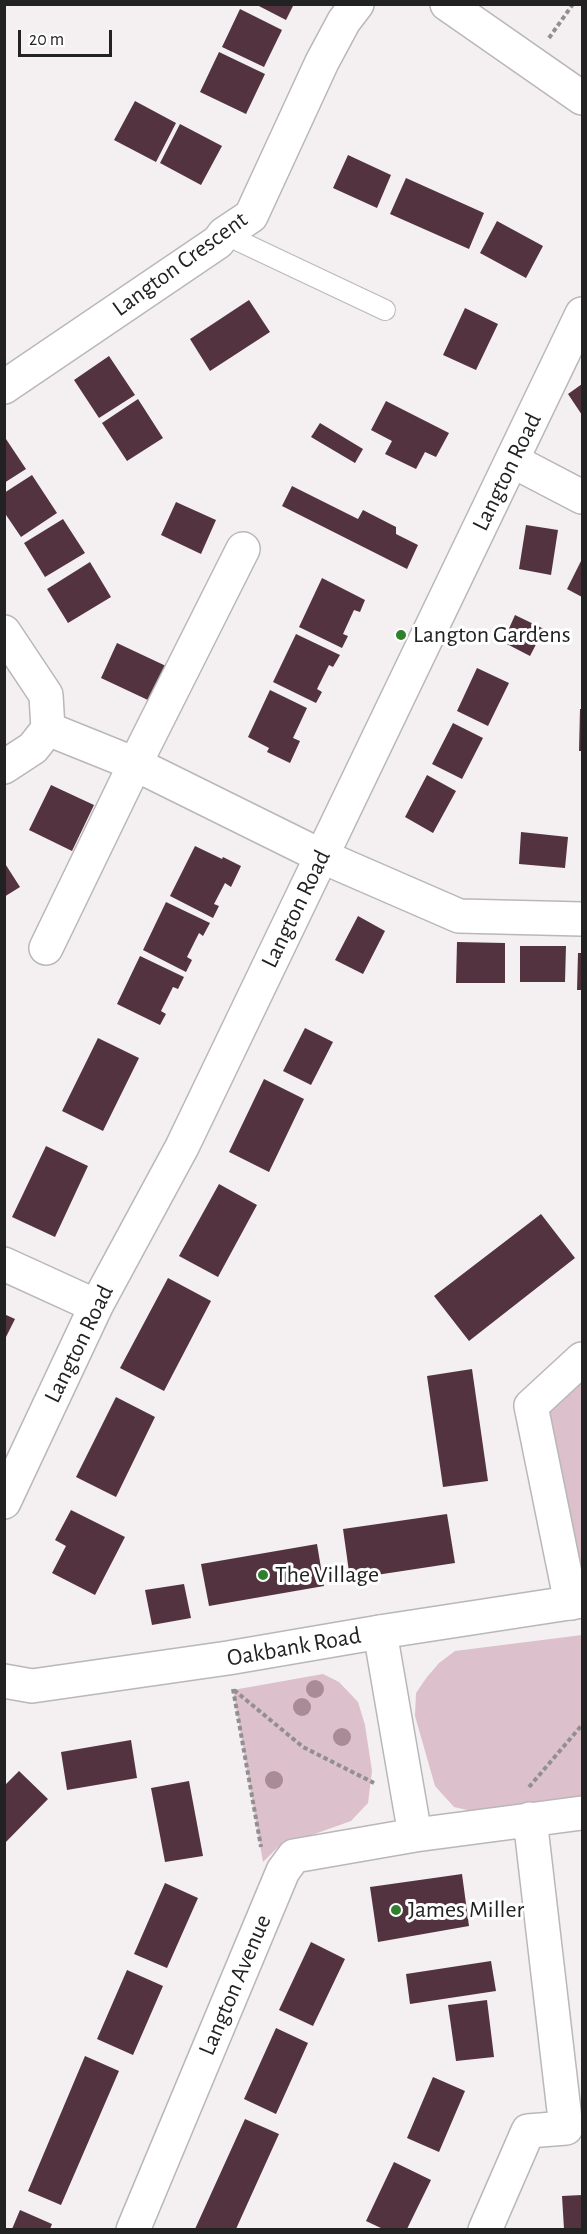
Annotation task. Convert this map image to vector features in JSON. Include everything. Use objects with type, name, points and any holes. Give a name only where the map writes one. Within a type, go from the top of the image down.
[{"type":"street","name":"Langton Crescent","points":[[4,387],[218,242],[224,234],[251,216],[322,62],[344,21],[357,4]]},
{"type":"street","points":[[447,4],[582,98]]},
{"type":"street","name":"Langton Road","points":[[4,1502],[96,1306],[182,1147],[582,314]]},
{"type":"street","points":[[513,461],[582,497]]},
{"type":"street","points":[[46,948],[243,549]]},
{"type":"street","points":[[4,632],[46,695],[48,729],[33,748],[4,766]]},
{"type":"street","points":[[48,729],[135,764],[321,856],[459,916],[582,919]]},
{"type":"street","points":[[4,1264],[96,1306]]},
{"type":"street","points":[[577,1602],[531,1406],[582,1359]]},
{"type":"street","name":"Oakbank Road","points":[[4,1681],[32,1686],[231,1674],[381,1632],[577,1602]]},
{"type":"street","points":[[381,1632],[415,1834]]},
{"type":"street","points":[[283,1870],[294,1856],[415,1834],[582,1813]]},
{"type":"street","points":[[485,2229],[528,2131],[574,2128],[530,1819]]},
{"type":"street","name":"Langton Avenue","points":[[133,2229],[283,1870]]},
{"type":"lane","points":[[224,234],[384,310]]},
{"type":"path","points":[[531,63],[573,4]]},
{"type":"path","points":[[231,1674],[303,1747],[375,1783],[406,1786]]},
{"type":"path","points":[[231,1674],[263,1862],[283,1870]]},
{"type":"path","points":[[497,1824],[582,1725]]},
{"type":"shaded area","points":[[582,1369],[582,1565],[573,1557],[545,1402]]},
{"type":"shaded area","points":[[582,1635],[582,1804],[485,1814],[454,1807],[435,1786],[415,1716],[416,1693],[427,1677],[439,1663],[455,1651]]},
{"type":"shaded area","points":[[323,1674],[339,1682],[358,1702],[365,1725],[372,1771],[368,1803],[351,1821],[278,1847],[263,1862],[233,1690]]},
{"type":"building","points":[[255,4],[294,4],[286,20]]},
{"type":"building","points":[[240,9],[282,30],[264,67],[222,47]]},
{"type":"building","points":[[219,52],[265,74],[246,114],[200,92]]},
{"type":"building","points":[[135,101],[176,123],[156,162],[114,140]]},
{"type":"building","points":[[180,124],[222,146],[201,185],[160,163]]},
{"type":"building","points":[[348,155],[391,175],[377,208],[333,188]]},
{"type":"building","points":[[406,178],[484,213],[469,249],[390,214]]},
{"type":"building","points":[[497,221],[543,246],[526,278],[480,253]]},
{"type":"building","points":[[249,300],[270,332],[210,371],[190,339]]},
{"type":"building","points":[[465,308],[498,324],[476,370],[443,355]]},
{"type":"building","points":[[109,356],[135,395],[99,418],[74,380]]},
{"type":"building","points":[[582,384],[582,415],[568,394]]},
{"type":"building","points":[[138,399],[163,438],[127,461],[102,423]]},
{"type":"building","points":[[386,401],[449,433],[436,457],[425,452],[416,469],[385,454],[392,441],[371,430]]},
{"type":"building","points":[[320,423],[363,449],[355,463],[311,437]]},
{"type":"building","points":[[4,436],[26,469],[4,483]]},
{"type":"building","points":[[32,475],[57,513],[21,537],[4,512],[4,493]]},
{"type":"building","points":[[292,486],[358,519],[363,510],[396,527],[396,534],[418,545],[407,569],[282,506]]},
{"type":"building","points":[[176,502],[216,520],[201,554],[161,535]]},
{"type":"building","points":[[63,519],[85,553],[45,577],[24,543]]},
{"type":"building","points":[[526,525],[558,530],[551,575],[519,569]]},
{"type":"building","points":[[582,559],[582,597],[567,589]]},
{"type":"building","points":[[90,562],[111,597],[68,623],[47,589]]},
{"type":"building","points":[[322,578],[365,600],[360,612],[354,610],[343,634],[348,636],[342,648],[299,627]]},
{"type":"building","points":[[515,615],[544,629],[530,656],[503,642]]},
{"type":"building","points":[[296,634],[340,655],[333,667],[329,665],[317,689],[322,692],[316,703],[273,682]]},
{"type":"building","points":[[117,643],[166,666],[150,701],[101,678]]},
{"type":"building","points":[[477,668],[509,683],[488,726],[457,711]]},
{"type":"building","points":[[270,690],[307,708],[293,738],[300,741],[290,763],[267,752],[269,748],[248,737]]},
{"type":"building","points":[[580,709],[582,709],[582,751],[579,751]]},
{"type":"building","points":[[453,723],[483,738],[462,779],[432,764]]},
{"type":"building","points":[[427,775],[456,791],[433,833],[405,817]]},
{"type":"building","points":[[51,785],[94,805],[72,851],[29,830]]},
{"type":"building","points":[[521,832],[568,837],[565,868],[519,864]]},
{"type":"building","points":[[195,846],[241,866],[231,887],[225,883],[214,904],[219,906],[213,918],[170,896]]},
{"type":"building","points":[[4,862],[20,887],[4,897]]},
{"type":"building","points":[[166,902],[210,923],[203,936],[199,933],[187,957],[192,960],[186,972],[143,950]]},
{"type":"building","points":[[358,916],[385,931],[363,974],[335,960]]},
{"type":"building","points":[[457,942],[505,943],[505,983],[456,983]]},
{"type":"building","points":[[520,946],[566,946],[565,982],[520,982]]},
{"type":"building","points":[[578,953],[582,953],[582,990],[577,990]]},
{"type":"building","points":[[140,956],[184,977],[178,989],[173,987],[161,1011],[166,1014],[160,1025],[117,1004]]},
{"type":"building","points":[[305,1028],[333,1042],[311,1085],[283,1071]]},
{"type":"building","points":[[98,1038],[139,1058],[103,1131],[62,1111]]},
{"type":"building","points":[[264,1079],[304,1099],[269,1172],[229,1152]]},
{"type":"building","points":[[46,1146],[88,1166],[55,1237],[12,1217]]},
{"type":"building","points":[[219,1184],[257,1205],[218,1277],[179,1256]]},
{"type":"building","points":[[541,1214],[575,1258],[469,1341],[434,1296]]},
{"type":"building","points":[[168,1278],[211,1301],[164,1391],[120,1368]]},
{"type":"building","points":[[4,1314],[15,1319],[4,1341]]},
{"type":"building","points":[[472,1369],[488,1481],[443,1487],[427,1376]]},
{"type":"building","points":[[116,1397],[155,1417],[116,1497],[76,1477]]},
{"type":"building","points":[[71,1510],[125,1537],[95,1595],[52,1573],[66,1546],[55,1540]]},
{"type":"building","points":[[447,1514],[455,1563],[350,1579],[343,1529]]},
{"type":"building","name":"The Village","points":[[317,1544],[324,1586],[209,1606],[201,1564]]},
{"type":"building","points":[[184,1584],[191,1618],[152,1625],[145,1590]]},
{"type":"building","points":[[131,1740],[137,1778],[67,1790],[61,1752]]},
{"type":"building","points":[[19,1771],[48,1799],[4,1844],[4,1786]]},
{"type":"building","points":[[189,1781],[203,1856],[165,1862],[151,1788]]},
{"type":"building","points":[[462,1874],[469,1926],[378,1942],[370,1887]]},
{"type":"building","points":[[165,1883],[198,1898],[167,1968],[134,1954]]},
{"type":"building","points":[[311,1942],[345,1959],[313,2026],[279,2010]]},
{"type":"building","points":[[491,1961],[496,1991],[410,2004],[406,1974]]},
{"type":"building","points":[[127,1970],[163,1986],[133,2055],[97,2039]]},
{"type":"building","points":[[487,2000],[494,2057],[456,2061],[448,2005]]},
{"type":"building","points":[[276,2028],[308,2043],[276,2114],[244,2099]]},
{"type":"building","points":[[85,2056],[119,2071],[61,2205],[28,2191]]},
{"type":"building","points":[[433,2077],[465,2091],[439,2152],[407,2138]]},
{"type":"building","points":[[245,2119],[279,2134],[236,2229],[195,2229]]},
{"type":"building","points":[[394,2162],[431,2180],[407,2229],[383,2229],[366,2221]]},
{"type":"building","points":[[582,2195],[582,2229],[564,2229],[562,2196]]},
{"type":"building","points":[[20,2210],[52,2224],[50,2229],[12,2229]]},
{"type":"place","name":"Langton Gardens","points":[[401,635]]},
{"type":"place","name":"The Village","points":[[263,1575]]},
{"type":"place","name":"James Miller","points":[[396,1910]]}]
